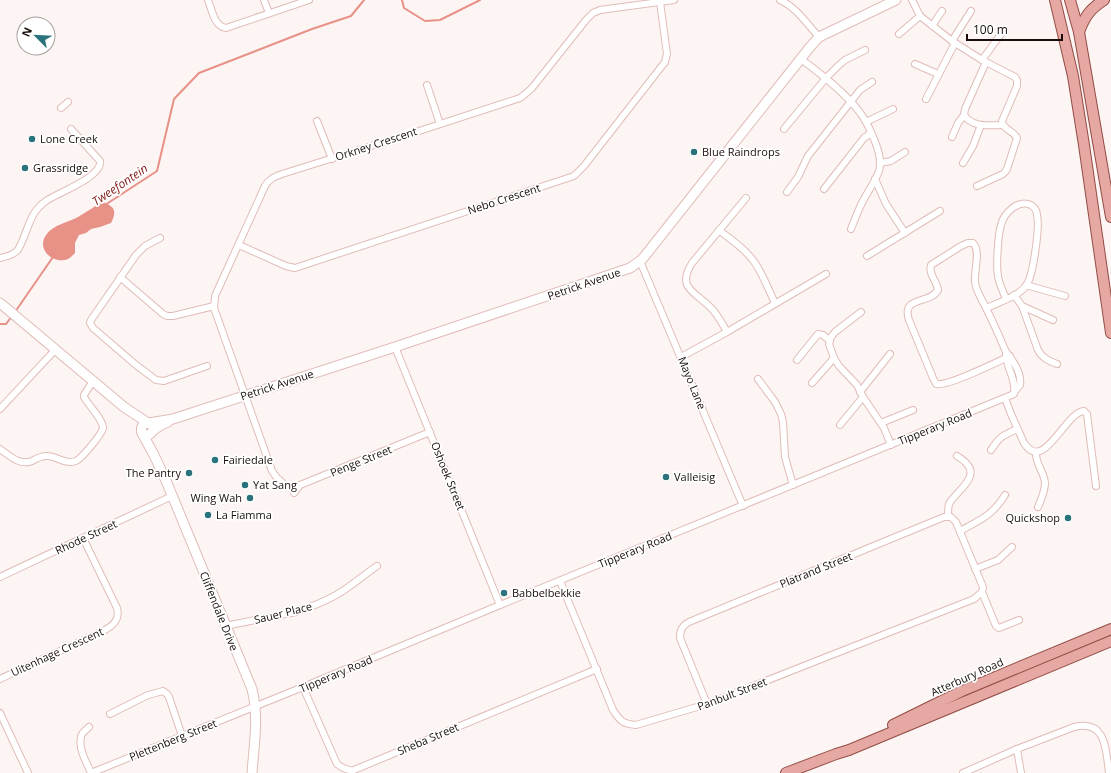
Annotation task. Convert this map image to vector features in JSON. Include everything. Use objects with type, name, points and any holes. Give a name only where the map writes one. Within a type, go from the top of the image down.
[{"type":"main road","points":[[1055,0],[1073,76],[1111,333]]},
{"type":"main road","points":[[1070,0],[1079,32],[1111,217]]},
{"type":"main road","points":[[1079,32],[1090,11],[1104,0]]},
{"type":"main road","name":"Atterbury Road","points":[[836,754],[848,746],[962,691],[1111,629]]},
{"type":"main road","name":"Atterbury Road","points":[[786,773],[849,750],[1111,641]]},
{"type":"street","points":[[208,0],[218,24],[223,27],[231,27],[309,0]]},
{"type":"street","points":[[264,0],[269,13]]},
{"type":"street","name":"Orkney Crescent","points":[[214,306],[215,296],[264,186],[273,177],[515,99],[524,95],[532,88],[586,20],[595,12],[600,10],[674,0]]},
{"type":"street","points":[[780,0],[799,15],[819,37]]},
{"type":"street","name":"Petrick Avenue","points":[[148,428],[173,418],[395,347],[630,268],[640,261],[819,37],[896,0]]},
{"type":"street","points":[[912,0],[920,16],[932,26],[953,42],[984,61],[1012,75],[1017,80],[1016,89],[1003,119],[1003,125]]},
{"type":"street","name":"Nebo Crescent","points":[[239,245],[286,266],[295,268],[574,176],[584,166],[665,62],[667,54],[660,2]]},
{"type":"street","points":[[932,26],[942,11]]},
{"type":"street","points":[[926,99],[953,42],[971,11]]},
{"type":"street","points":[[899,34],[920,16]]},
{"type":"street","points":[[952,136],[958,123],[964,115],[984,61],[1004,30]]},
{"type":"street","points":[[784,129],[839,64],[865,50]]},
{"type":"street","points":[[801,59],[826,78],[851,102],[866,122],[878,150],[880,163],[879,171],[859,209],[851,229]]},
{"type":"street","points":[[915,64],[938,74]]},
{"type":"street","points":[[787,192],[801,172],[808,156],[860,90],[872,82]]},
{"type":"street","points":[[427,85],[440,124]]},
{"type":"street","points":[[61,108],[68,102]]},
{"type":"street","points":[[866,122],[893,109]]},
{"type":"street","points":[[964,115],[969,120],[981,125],[1003,125],[1017,138],[1007,169],[1002,174],[977,186]]},
{"type":"street","points":[[317,121],[332,159]]},
{"type":"street","points":[[963,163],[973,146],[981,125]]},
{"type":"street","points":[[0,258],[17,250],[36,209],[48,200],[69,190],[95,173],[98,169],[100,165],[99,160],[71,129]]},
{"type":"street","points":[[824,189],[864,138],[871,133]]},
{"type":"street","points":[[880,163],[890,161],[905,152]]},
{"type":"street","points":[[876,179],[886,204],[904,233]]},
{"type":"street","points":[[727,332],[710,306],[691,290],[686,280],[686,275],[692,263],[746,198]]},
{"type":"street","points":[[987,308],[1006,299],[1026,286],[1030,277],[1038,221],[1037,213],[1032,205],[1024,204],[1014,207],[1001,224],[997,270],[999,282],[1006,299]]},
{"type":"street","points":[[867,256],[940,211]]},
{"type":"street","points":[[719,230],[746,252],[753,260],[775,303]]},
{"type":"street","points":[[160,238],[140,250],[120,277],[90,323],[93,328],[156,380],[166,380],[207,366]]},
{"type":"street","points":[[972,243],[977,248],[975,282],[978,294],[987,308],[1007,356],[960,378],[943,384],[936,384],[907,311],[909,306],[932,296],[937,292],[937,285],[930,270],[931,265],[961,246],[972,243]]},
{"type":"street","name":"Mayo Lane","points":[[640,261],[743,506]]},
{"type":"street","points":[[681,357],[826,274]]},
{"type":"street","points":[[120,277],[167,316],[173,316],[214,306],[214,311],[272,471],[282,482]]},
{"type":"street","points":[[1026,286],[1065,296]]},
{"type":"street","points":[[1014,294],[1022,306],[1041,355],[1057,364]]},
{"type":"street","name":"Cliffendale Drive","points":[[0,304],[148,428],[154,455],[252,689],[256,706],[252,773]]},
{"type":"street","points":[[1022,306],[1053,320]]},
{"type":"street","points":[[861,312],[835,332],[830,340],[830,348],[839,366],[852,380],[881,423],[891,445]]},
{"type":"street","points":[[797,360],[818,334],[823,335],[830,340]]},
{"type":"street","name":"Oshoek Street","points":[[395,347],[500,605]]},
{"type":"street","points":[[0,409],[55,350]]},
{"type":"street","points":[[840,426],[890,354]]},
{"type":"street","name":"Tipperary Road","points":[[256,706],[1005,398],[1015,392],[1007,356]]},
{"type":"street","points":[[812,383],[834,358]]},
{"type":"street","points":[[758,379],[775,402],[781,414],[783,422],[785,457],[793,485]]},
{"type":"street","points":[[0,449],[12,458],[25,463],[44,456],[68,462],[77,461],[103,430],[101,421],[84,397],[93,381]]},
{"type":"street","points":[[1005,398],[1017,429],[1027,448],[1036,452],[1047,447],[1080,411],[1084,411],[1087,414],[1096,486]]},
{"type":"street","points":[[881,423],[913,410]]},
{"type":"street","points":[[991,450],[1000,437],[1017,429]]},
{"type":"street","name":"Penge Street","points":[[294,493],[300,485],[430,432]]},
{"type":"street","points":[[1036,452],[1036,459],[1045,481],[1038,507]]},
{"type":"street","points":[[957,456],[968,465],[970,472],[965,485],[950,502],[948,517],[951,517],[956,522],[983,587],[982,592],[997,627],[999,628],[1019,620]]},
{"type":"street","points":[[960,531],[988,515],[998,507],[1005,495]]},
{"type":"street","name":"Rhode Street","points":[[0,577],[172,496]]},
{"type":"street","name":"Platrand Street","points":[[707,704],[680,638],[682,628],[685,624],[944,517],[948,517]]},
{"type":"street","name":"Uitenhage Crescent","points":[[0,679],[105,630],[117,621],[117,608],[83,538]]},
{"type":"street","points":[[975,569],[998,560],[1012,547]]},
{"type":"street","name":"Sauer Place","points":[[225,626],[296,612],[312,606],[334,596],[377,566]]},
{"type":"street","name":"Panbult Street","points":[[560,581],[613,710],[619,720],[628,725],[636,725],[707,704],[974,599],[982,592]]},
{"type":"street","name":"Sheba Street","points":[[303,687],[337,764],[350,771],[597,669]]},
{"type":"street","points":[[110,714],[148,695],[163,691],[169,698],[182,736]]},
{"type":"street","name":"Plettenberg Street","points":[[91,773],[256,706]]},
{"type":"street","points":[[0,713],[28,773]]},
{"type":"street","points":[[963,773],[1017,749],[1078,726],[1089,726],[1097,730],[1102,735],[1109,773]]},
{"type":"street","points":[[89,727],[80,737],[80,742],[82,752],[91,773]]},
{"type":"street","points":[[1017,749],[1021,773]]},
{"type":"shaded area","points":[[103,202],[114,210],[111,223],[91,229],[86,233],[79,235],[75,243],[75,253],[68,259],[57,260],[52,258],[43,246],[43,240],[49,231],[78,217]]},
{"type":"waterway","name":"Tweefontein","points":[[105,205],[157,171],[174,99],[199,73],[312,29],[351,16],[364,0]]},
{"type":"waterway","name":"Tweefontein","points":[[402,0],[404,8],[425,21],[440,20],[480,0]]},
{"type":"waterway","name":"Tweefontein","points":[[15,312],[53,257]]},
{"type":"waterway","name":"Tweefontein","points":[[0,324],[6,324],[12,316]]},
{"type":"place","name":"Lone Creek","points":[[32,139]]},
{"type":"place","name":"Blue Raindrops","points":[[694,152]]},
{"type":"place","name":"Grassridge","points":[[25,168]]},
{"type":"place","name":"Fairiedale","points":[[215,460]]},
{"type":"place","name":"The Pantry","points":[[189,473]]},
{"type":"place","name":"Valleisig","points":[[666,477]]},
{"type":"place","name":"Yat Sang","points":[[245,485]]},
{"type":"place","name":"Wing Wah","points":[[250,498]]},
{"type":"place","name":"La Fiamma","points":[[208,515]]},
{"type":"place","name":"Quickshop","points":[[1068,518]]},
{"type":"place","name":"Babbelbekkie","points":[[504,593]]}]
